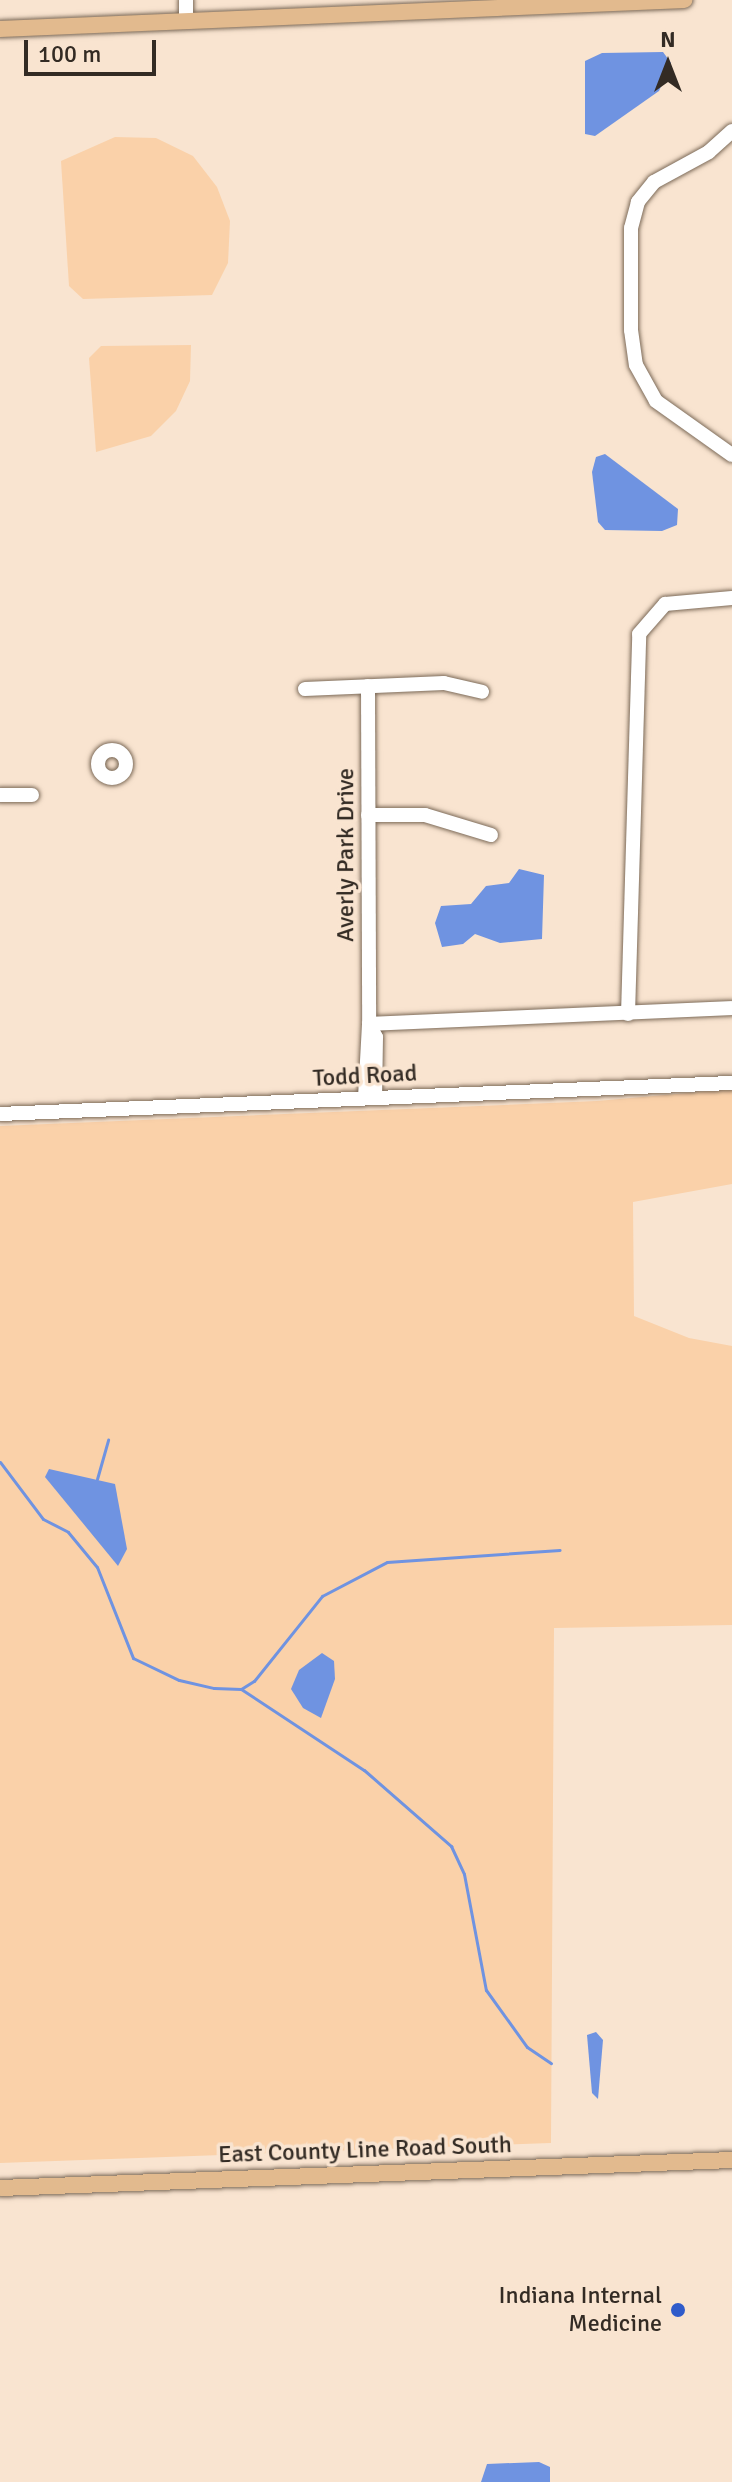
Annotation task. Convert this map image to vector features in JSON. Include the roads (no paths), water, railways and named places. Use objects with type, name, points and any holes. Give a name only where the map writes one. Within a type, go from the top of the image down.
[{"type":"main road","points":[[0,29],[186,21],[395,6],[684,0]]},
{"type":"main road","name":"East County Line Road South","points":[[0,2188],[732,2160]]},
{"type":"street","points":[[186,0],[186,21]]},
{"type":"street","points":[[730,136],[654,182],[638,202],[632,224],[631,330],[636,365],[656,401],[732,455]]},
{"type":"street","points":[[628,1014],[639,634],[665,604],[732,598]]},
{"type":"street","points":[[305,689],[444,683],[482,692]]},
{"type":"street","name":"Averly Park Drive","points":[[368,686],[369,1024],[376,1037],[370,1098]]},
{"type":"street","points":[[0,795],[32,795]]},
{"type":"street","points":[[368,815],[425,815],[491,835]]},
{"type":"street","points":[[369,1024],[732,1008]]},
{"type":"street","name":"Todd Road","points":[[0,1114],[732,1083]]},
{"type":"water","points":[[663,52],[671,63],[659,91],[595,136],[585,134],[585,61],[602,53]]},
{"type":"water","points":[[605,454],[678,509],[677,525],[662,531],[605,530],[598,522],[592,472],[596,457]]},
{"type":"water","points":[[519,869],[544,875],[542,939],[500,943],[475,934],[463,944],[442,947],[435,923],[441,906],[471,904],[486,886],[509,883]]},
{"type":"water","points":[[49,1469],[115,1484],[127,1549],[118,1566],[45,1477]]},
{"type":"water","points":[[322,1653],[334,1661],[335,1679],[321,1718],[303,1708],[291,1689],[299,1670]]},
{"type":"water","points":[[596,2032],[603,2040],[598,2099],[592,2093],[587,2035]]},
{"type":"water","points":[[539,2462],[550,2467],[550,2482],[481,2482],[487,2464]]},
{"type":"waterway","points":[[97,1479],[108,1440]]},
{"type":"waterway","points":[[0,1462],[43,1519],[68,1532],[97,1567],[133,1658],[179,1680],[214,1688],[241,1689],[254,1681],[322,1596],[387,1562],[560,1550]]},
{"type":"waterway","points":[[241,1689],[364,1770],[451,1846],[464,1874],[486,1990],[527,2047],[551,2063]]},
{"type":"place","name":"Indiana Internal Medicine","points":[[678,2310]]}]
